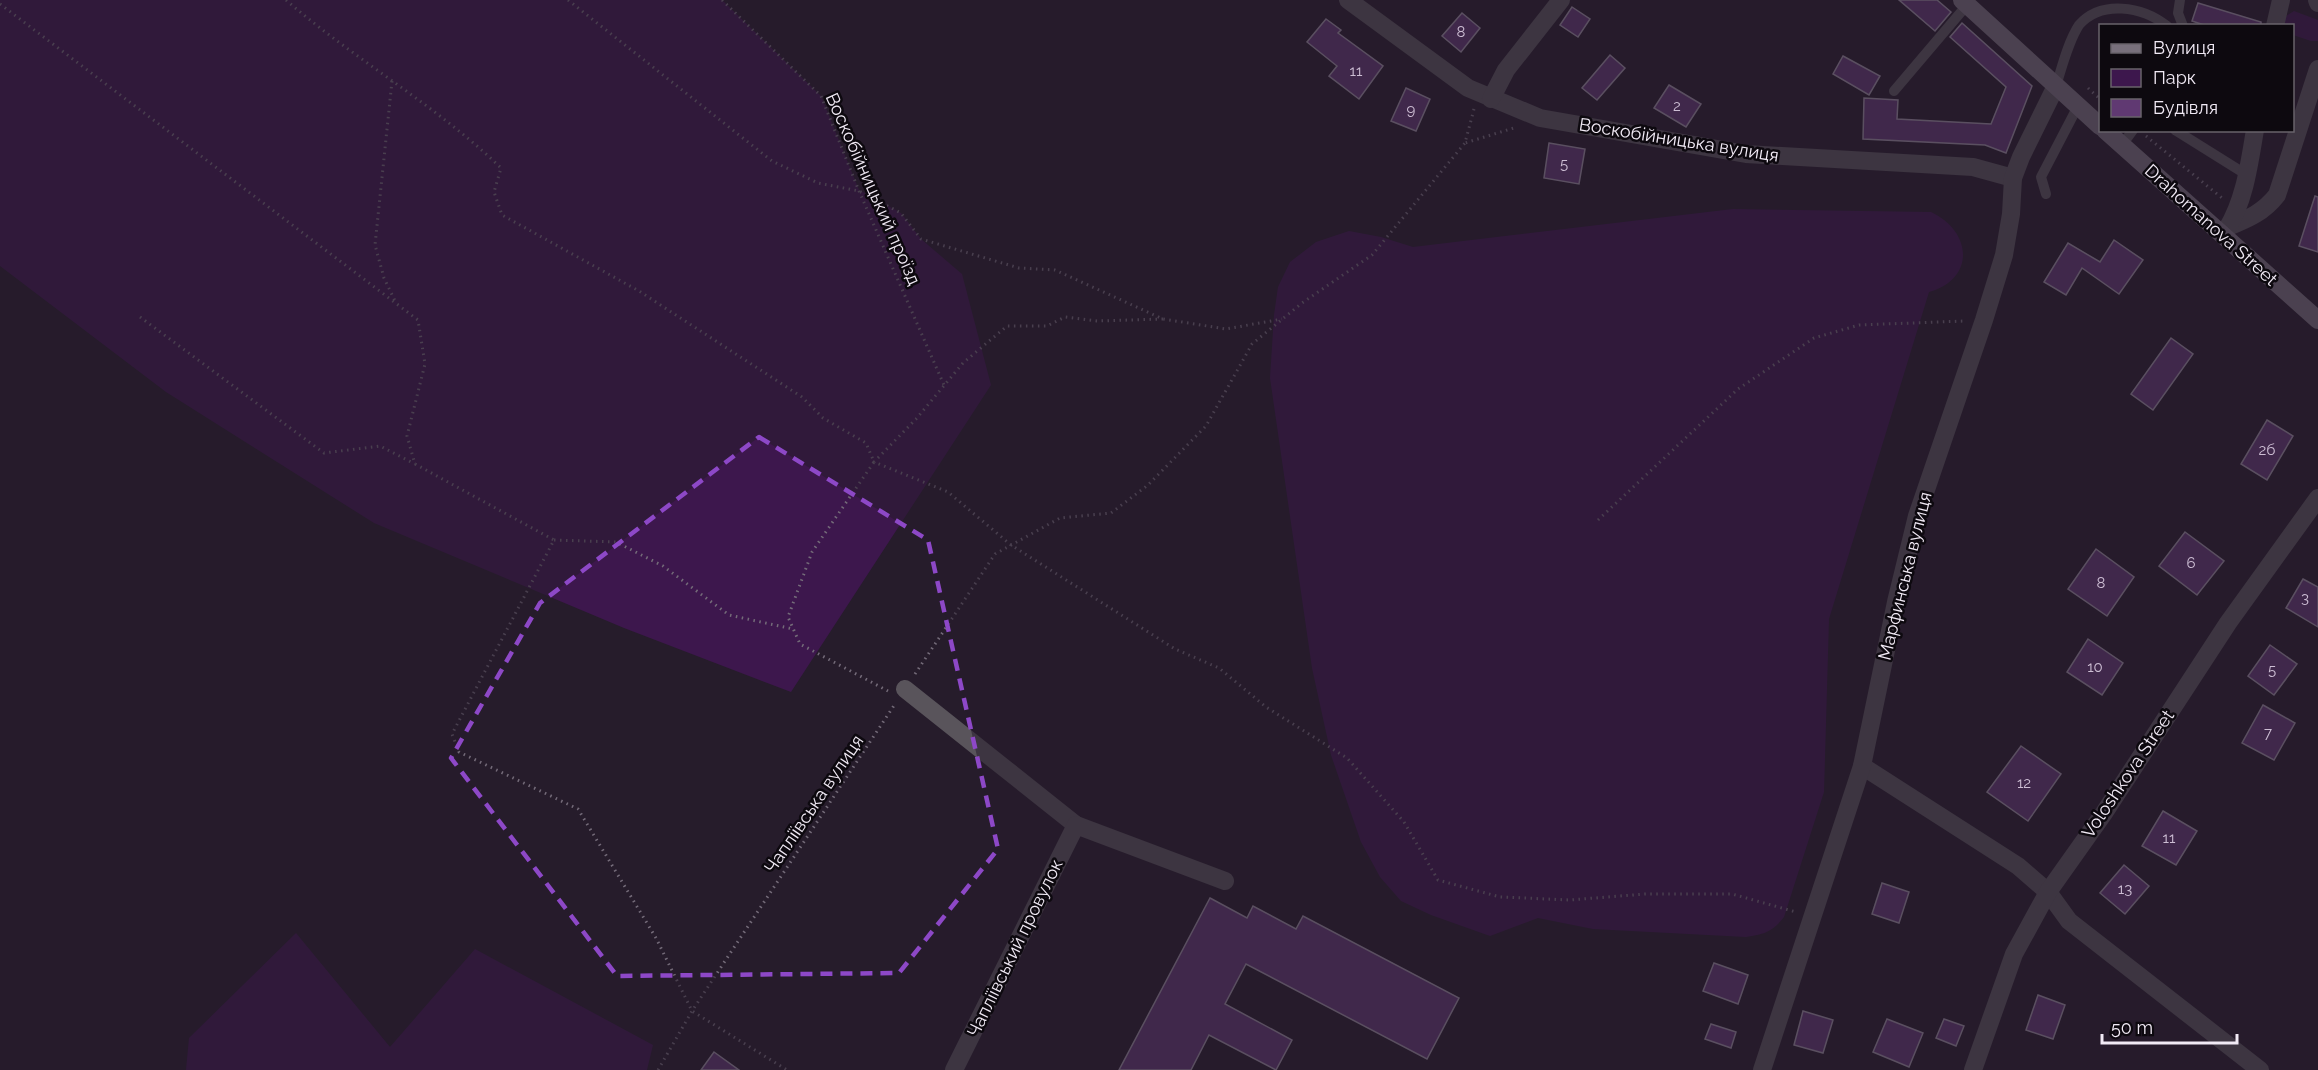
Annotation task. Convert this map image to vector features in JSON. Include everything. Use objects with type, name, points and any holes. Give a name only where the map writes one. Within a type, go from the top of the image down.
[{"type":"street","name":"Воскобійницька вулиця","points":[[1348,0],[1468,88],[1540,118],[1746,154],[1973,167],[2013,178]]},
{"type":"street","points":[[1485,96],[1561,0]]},
{"type":"street","points":[[2275,24],[2281,0]]},
{"type":"street","points":[[1964,3],[2099,125]]},
{"type":"street","points":[[2229,224],[2256,216],[2277,195],[2318,69]]},
{"type":"street","name":"Марфинська вулиця","points":[[1762,1070],[1862,766],[1896,602],[1917,516],[2004,255],[2012,214],[2013,178],[2056,86]]},
{"type":"street","name":"Drahomanova Street","points":[[2107,132],[2229,224],[2318,320]]},
{"type":"street","points":[[2229,224],[2247,175],[2255,132]]},
{"type":"street","name":"Voloshkova Street","points":[[1973,1070],[2014,954],[2048,892],[2104,813],[2228,623],[2318,498]]},
{"type":"street","points":[[902,693],[1076,825],[1225,881]]},
{"type":"street","points":[[1862,766],[2018,866],[2048,892],[2069,921],[2260,1070]]},
{"type":"street","name":"Чапліївський провулок","points":[[954,1070],[1076,825]]},
{"type":"lane","points":[[2180,0],[2178,13],[2182,24]]},
{"type":"lane","points":[[1894,91],[1964,3]]},
{"type":"lane","points":[[2056,86],[2078,27],[2099,9],[2116,6],[2134,8],[2163,24]]},
{"type":"lane","points":[[2046,194],[2041,177],[2078,106]]},
{"type":"lane","points":[[2122,145],[2132,132]]},
{"type":"lane","points":[[2178,132],[2247,175]]},
{"type":"path","points":[[286,0],[312,23],[474,141],[501,168],[494,192],[502,215],[639,291],[802,397],[823,418],[867,443],[874,462],[948,492],[1011,545],[1176,649],[1219,668],[1266,707],[1347,758],[1404,822],[1437,880],[1500,897],[1570,900],[1645,894],[1732,894],[1812,917]]},
{"type":"path","points":[[568,0],[772,161],[818,183],[859,190],[901,213],[921,239],[1019,268],[1055,270],[1163,319]]},
{"type":"path","name":"Воскобійницький проїзд","points":[[722,0],[821,96],[859,190],[944,385]]},
{"type":"path","points":[[0,4],[418,320],[425,364],[407,436],[415,464]]},
{"type":"path","points":[[392,81],[375,245],[384,278],[397,305]]},
{"type":"path","points":[[1011,545],[1060,518],[1111,513],[1148,485],[1206,426],[1252,344],[1302,303],[1372,255],[1466,143],[1485,96]]},
{"type":"path","points":[[1466,143],[1501,134],[1540,118]]},
{"type":"path","points":[[2141,132],[2229,224]]},
{"type":"path","points":[[140,317],[324,453],[380,446],[554,540],[616,542],[663,566],[729,615],[793,629]]},
{"type":"path","points":[[902,693],[800,644],[788,617],[812,552],[874,462],[916,418],[963,363],[1007,326],[1047,326],[1065,317],[1097,321],[1163,319],[1226,329],[1283,319]]},
{"type":"path","points":[[1598,520],[1738,389],[1814,338],[1859,325],[1984,320]]},
{"type":"path","points":[[554,540],[452,734],[459,752],[579,809],[656,938],[692,1011],[787,1070]]},
{"type":"path","name":"Чапліївська вулиця","points":[[658,1070],[692,1011],[995,554],[1011,545]]},
{"type":"highlighted area","points":[[759,437],[928,540],[998,849],[899,973],[617,976],[451,758],[540,603]]},
{"type":"green space","points":[[0,0],[722,0],[821,96],[859,190],[901,213],[921,239],[962,274],[991,385],[791,692],[624,628],[374,523],[166,392],[0,266]]},
{"type":"green space","points":[[2294,11],[2318,20],[2318,41],[2294,35],[2294,24],[2283,24],[2286,16]]},
{"type":"green space","points":[[1733,209],[1931,212],[1945,220],[1955,231],[1961,242],[1963,254],[1961,266],[1955,277],[1944,286],[1929,292],[1829,619],[1824,792],[1784,917],[1768,932],[1746,937],[1593,929],[1538,918],[1490,936],[1431,915],[1401,901],[1380,877],[1361,842],[1331,755],[1312,668],[1270,378],[1278,287],[1290,262],[1316,242],[1349,231],[1381,237],[1413,247]]},
{"type":"green space","points":[[296,933],[390,1047],[475,949],[653,1045],[647,1070],[186,1070],[189,1038]]},
{"type":"building","points":[[1899,0],[1937,0],[1951,12],[1935,31]]},
{"type":"building","points":[[2198,3],[2261,22],[2261,24],[2201,24],[2192,21]]},
{"type":"building","points":[[1572,7],[1590,19],[1578,37],[1560,25]]},
{"type":"building","points":[[1462,13],[1480,28],[1461,52],[1442,36]]},
{"type":"building","points":[[1326,19],[1341,30],[1338,33],[1383,66],[1359,99],[1329,76],[1337,66],[1307,42]]},
{"type":"building","points":[[1962,23],[2032,86],[2006,153],[1985,145],[1863,139],[1864,98],[1898,100],[1897,119],[1991,124],[2006,87],[1950,37]]},
{"type":"building","points":[[1610,55],[1625,68],[1597,100],[1582,88]]},
{"type":"building","points":[[1843,56],[1880,76],[1869,95],[1833,74]]},
{"type":"building","points":[[1669,85],[1701,104],[1686,127],[1654,108]]},
{"type":"building","points":[[1406,88],[1430,99],[1416,131],[1391,121]]},
{"type":"building","points":[[1549,143],[1585,149],[1579,184],[1544,178]]},
{"type":"building","points":[[2315,196],[2318,197],[2318,252],[2299,246]]},
{"type":"building","points":[[2114,240],[2143,260],[2119,294],[2082,268],[2066,295],[2044,282],[2068,243],[2100,262]]},
{"type":"building","points":[[2171,338],[2193,354],[2153,410],[2131,394]]},
{"type":"building","points":[[2267,420],[2293,436],[2267,480],[2241,464]]},
{"type":"building","points":[[2185,532],[2224,561],[2197,595],[2159,566]]},
{"type":"building","points":[[2096,549],[2134,577],[2107,616],[2068,589]]},
{"type":"building","points":[[2303,579],[2318,587],[2318,627],[2286,608]]},
{"type":"building","points":[[2088,639],[2123,663],[2102,695],[2067,672]]},
{"type":"building","points":[[2270,645],[2297,664],[2274,695],[2248,676]]},
{"type":"building","points":[[2263,705],[2295,723],[2274,760],[2242,743]]},
{"type":"building","points":[[2021,746],[2061,774],[2028,821],[1987,792]]},
{"type":"building","points":[[2163,811],[2197,831],[2176,865],[2142,846]]},
{"type":"building","points":[[2124,865],[2149,886],[2125,914],[2100,893]]},
{"type":"building","points":[[1882,883],[1909,892],[1899,923],[1872,914]]},
{"type":"building","points":[[1210,898],[1247,918],[1253,906],[1296,929],[1303,916],[1459,998],[1427,1059],[1246,964],[1225,1004],[1292,1040],[1276,1070],[1209,1035],[1191,1070],[1119,1070]]},
{"type":"building","points":[[1714,963],[1748,975],[1738,1004],[1703,991]]},
{"type":"building","points":[[2038,995],[2065,1005],[2053,1039],[2026,1030]]},
{"type":"building","points":[[1803,1011],[1833,1020],[1823,1053],[1794,1045]]},
{"type":"building","points":[[1887,1019],[1923,1033],[1909,1067],[1873,1052]]},
{"type":"building","points":[[1944,1019],[1964,1026],[1956,1046],[1936,1038]]},
{"type":"building","points":[[1711,1024],[1736,1032],[1731,1048],[1705,1039]]},
{"type":"building","points":[[714,1052],[739,1070],[701,1070]]}]
